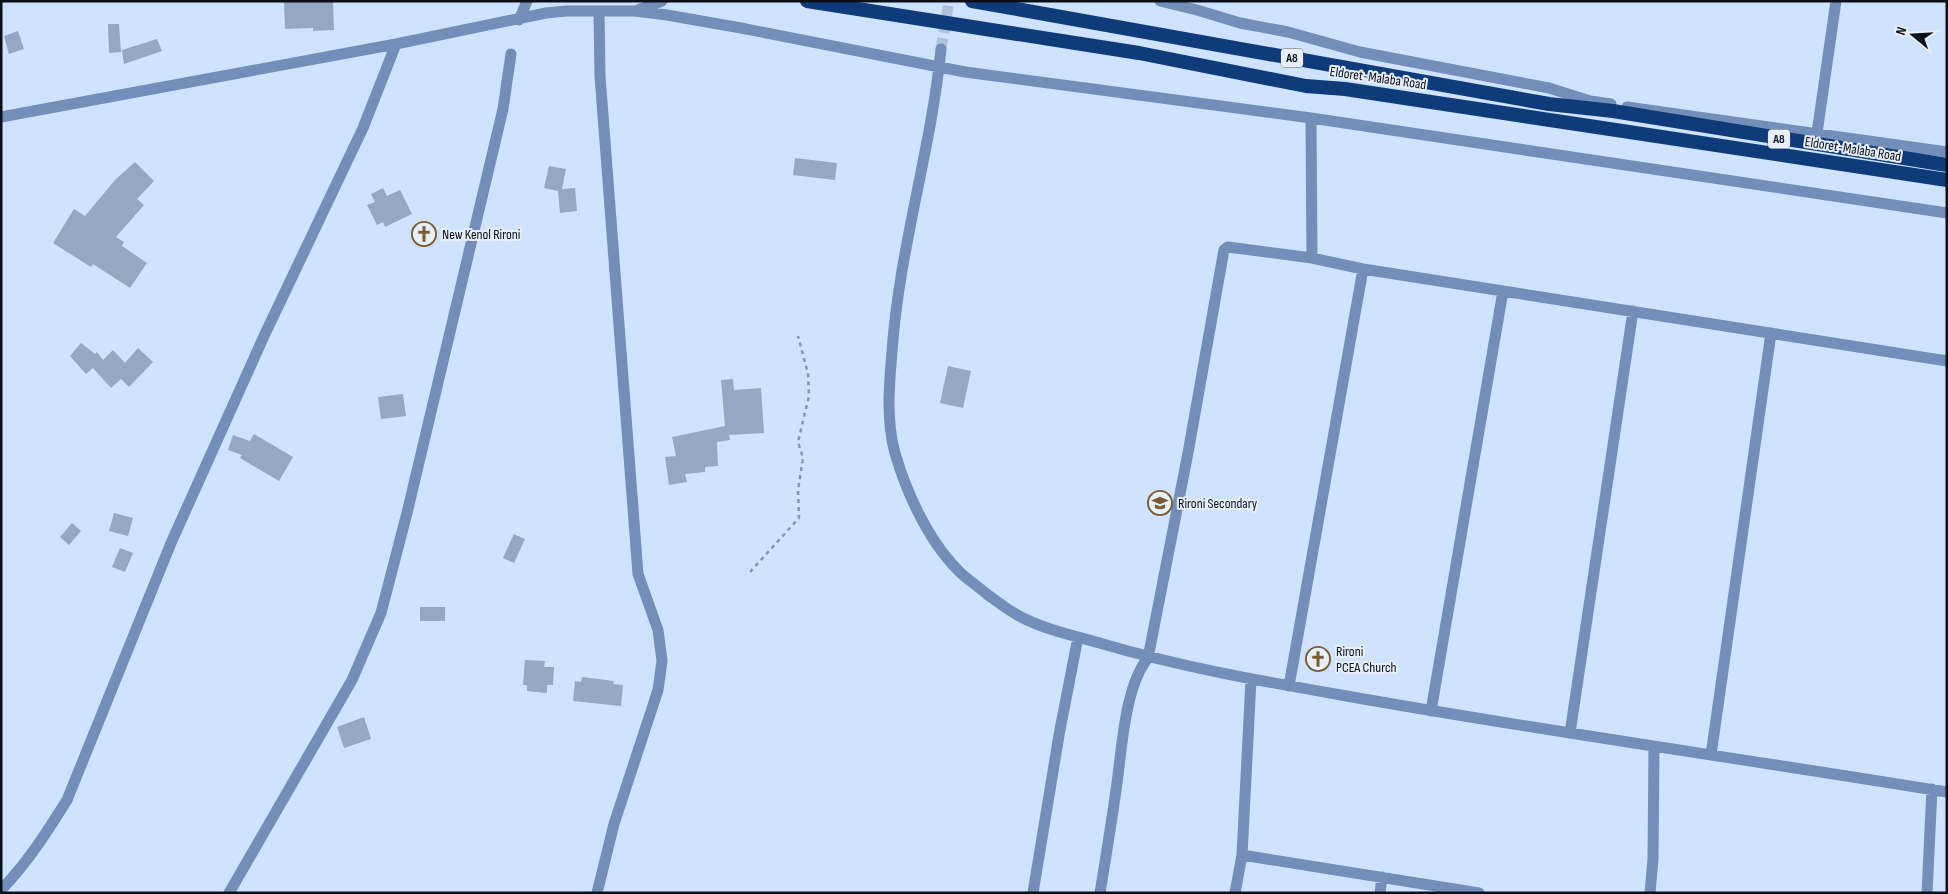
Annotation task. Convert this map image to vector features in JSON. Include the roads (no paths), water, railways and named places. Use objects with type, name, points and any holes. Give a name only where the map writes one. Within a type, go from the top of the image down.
[{"type":"highway","name":"Eldoret-Malaba Road","points":[[807,1],[1139,53],[1306,86],[1345,89],[1947,180]]},
{"type":"highway","name":"Eldoret-Malaba Road","points":[[972,1],[1539,102],[1613,111],[1947,165]]},
{"type":"street","points":[[519,20],[527,1]]},
{"type":"street","points":[[635,11],[662,1]]},
{"type":"street","name":"Eldoret-Malaba Road","points":[[1160,1],[1199,6],[1240,23],[1288,32],[1360,52],[1549,88],[1590,102],[1947,152]]},
{"type":"street","points":[[1818,133],[1836,1]]},
{"type":"street","points":[[597,893],[614,824],[658,690],[662,661],[658,630],[638,574],[600,76],[599,11]]},
{"type":"street","points":[[1,117],[396,44],[556,12],[635,11],[741,28],[939,68],[1311,118],[1947,213]]},
{"type":"street","points":[[1,890],[22,869],[67,800],[171,542],[264,336],[363,128],[396,44]]},
{"type":"street","points":[[941,49],[931,123],[902,268],[893,332],[888,396],[890,424],[896,454],[912,500],[933,540],[961,574],[1019,616],[1047,628],[1148,658],[1251,680],[1431,711],[1947,792]]},
{"type":"street","points":[[229,893],[352,680],[381,613],[407,512],[500,118],[511,54]]},
{"type":"street","points":[[1311,118],[1312,258]]},
{"type":"street","points":[[1100,893],[1126,718],[1135,681],[1142,665],[1148,658],[1188,453],[1224,250],[1228,247],[1312,258],[1363,269],[1633,310],[1947,361]]},
{"type":"street","points":[[1289,686],[1363,269]]},
{"type":"street","points":[[1431,711],[1503,291]]},
{"type":"street","points":[[1570,733],[1633,310]]},
{"type":"street","points":[[1712,754],[1771,333]]},
{"type":"street","points":[[1034,893],[1061,726],[1078,637]]},
{"type":"street","points":[[1235,893],[1242,855],[1251,680]]},
{"type":"street","points":[[1650,893],[1653,859],[1654,746]]},
{"type":"street","points":[[1927,893],[1932,789]]},
{"type":"street","points":[[1242,855],[1479,893]]},
{"type":"street","points":[[1380,893],[1382,878]]},
{"type":"tunnel","points":[[941,49],[949,1]]},
{"type":"place","name":"New Kenol Rironi","points":[[424,234]]},
{"type":"place","name":"Rironi Secondary","points":[[1160,503]]},
{"type":"place","name":"Rironi PCEA Church","points":[[1318,659]]}]
